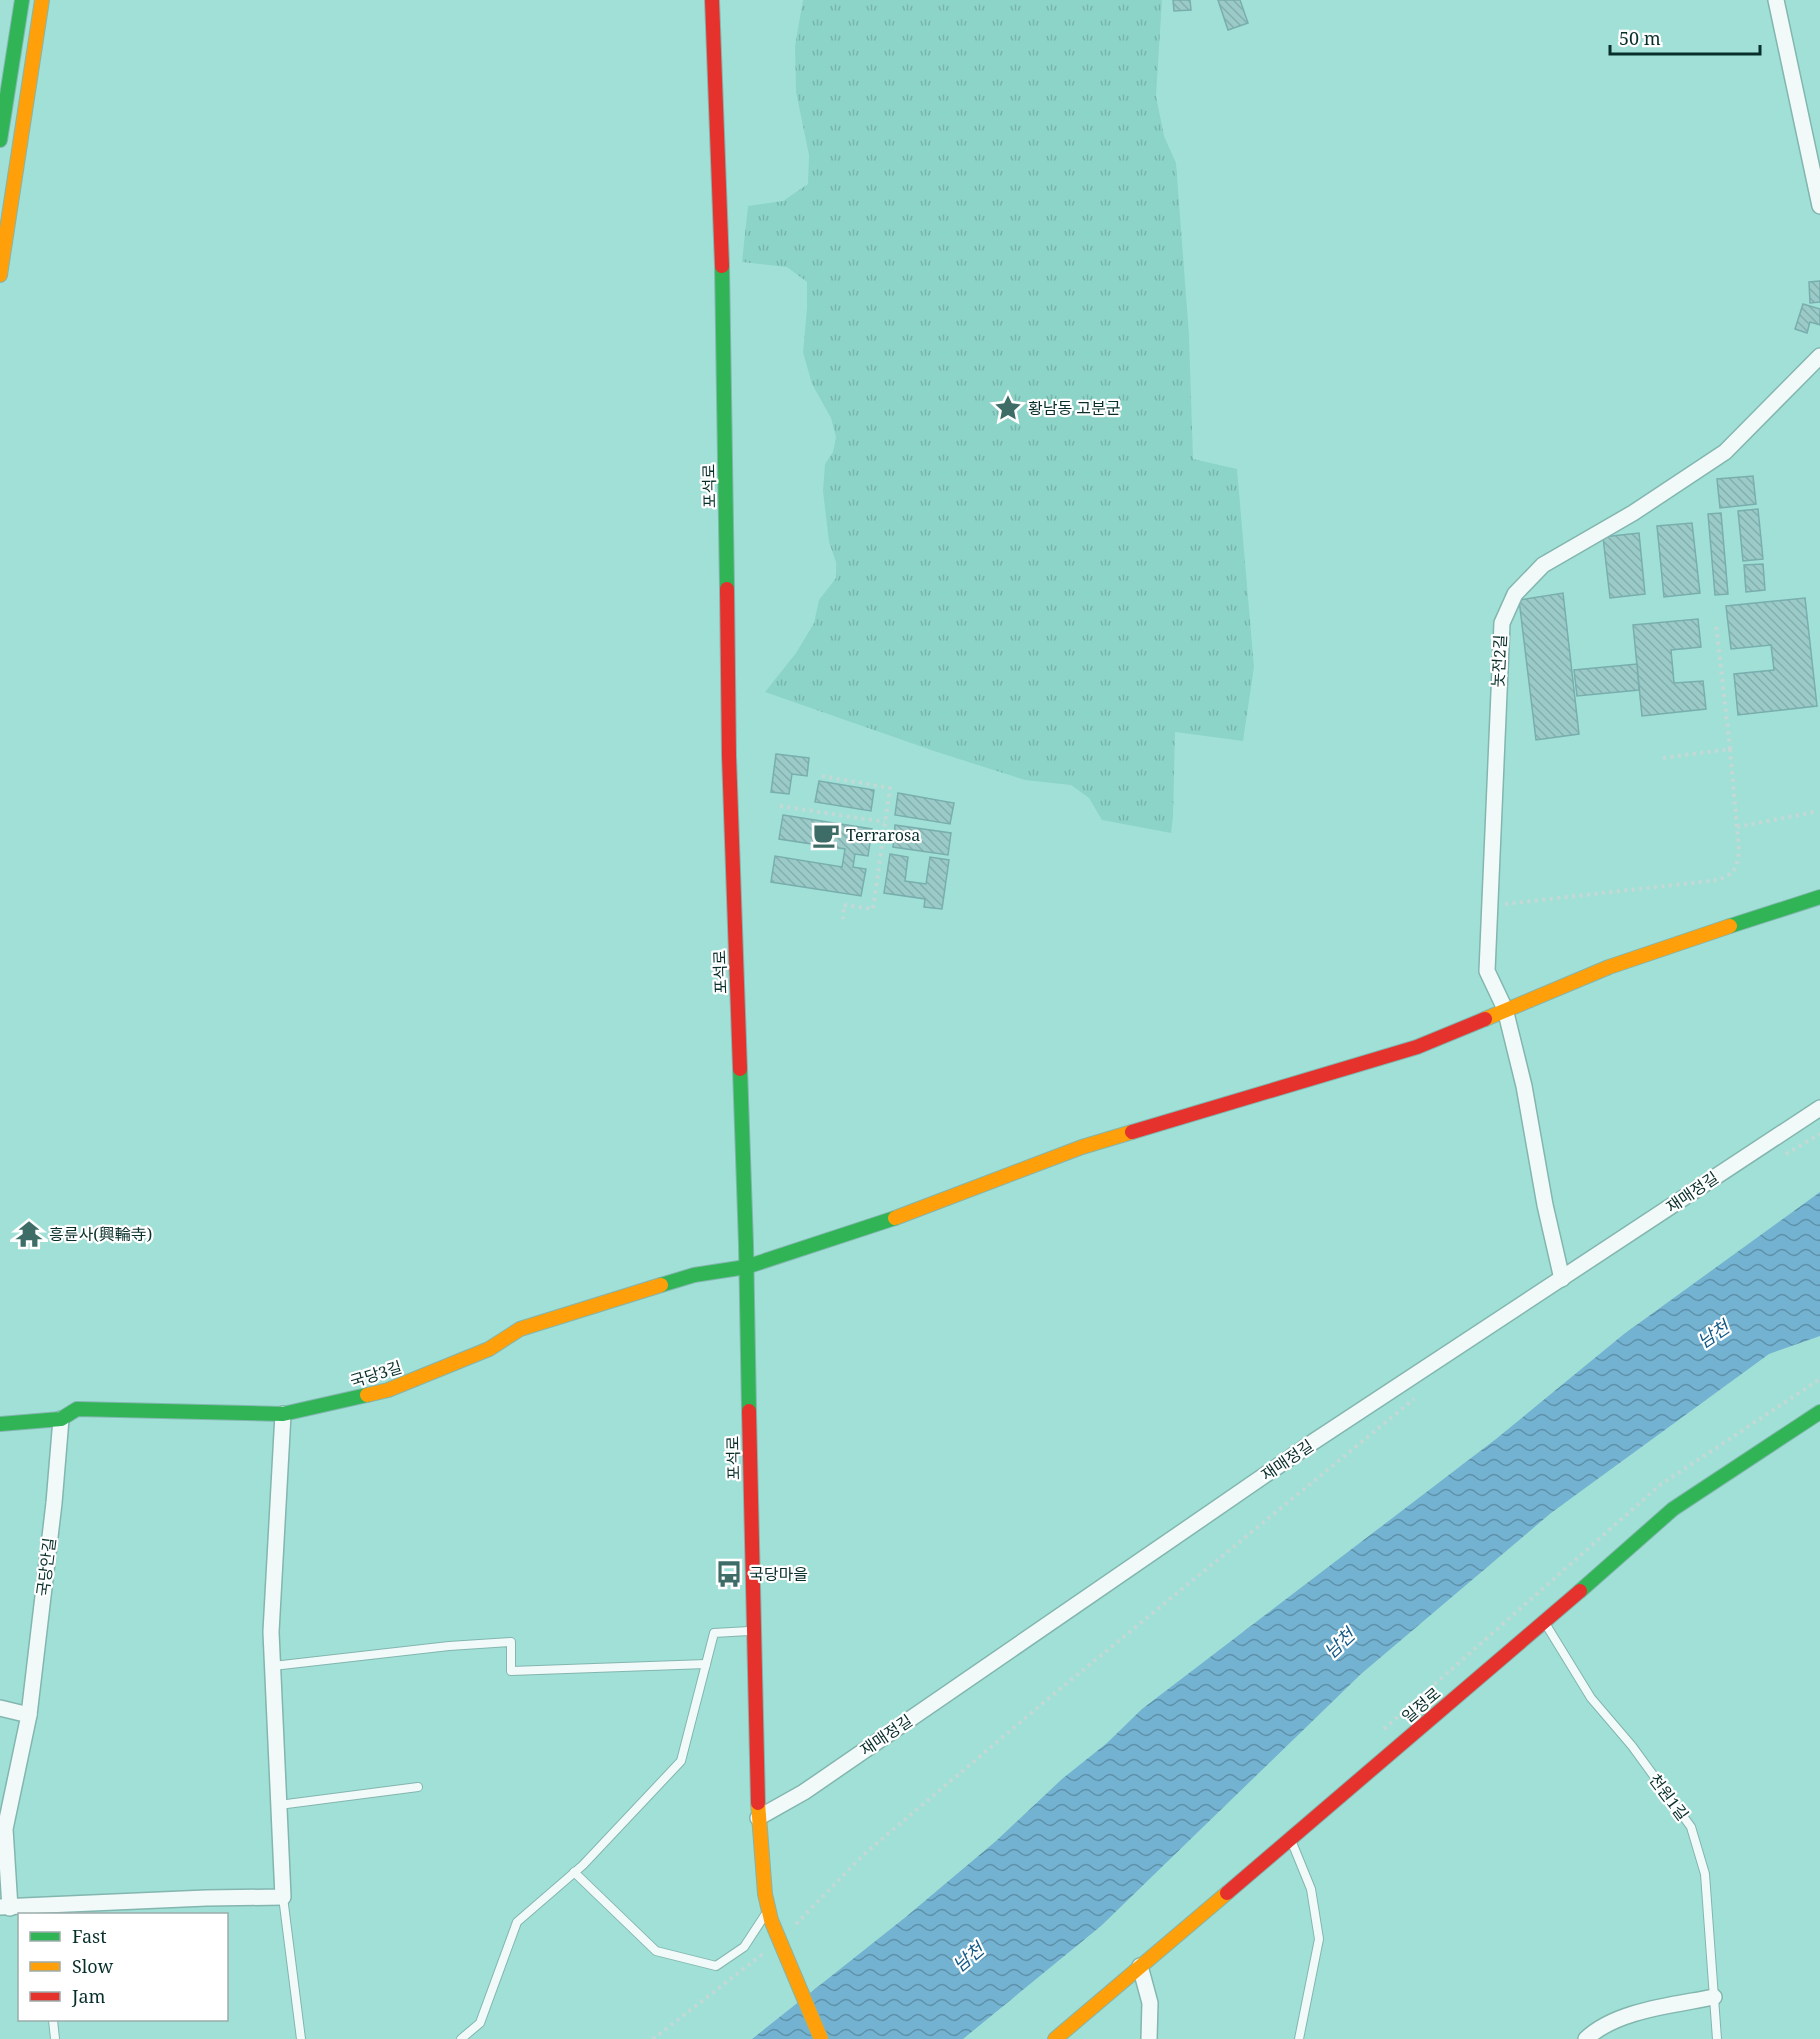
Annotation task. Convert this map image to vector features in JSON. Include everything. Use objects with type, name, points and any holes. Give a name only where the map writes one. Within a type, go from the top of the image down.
[{"type":"street","points":[[0,140],[22,0]]},
{"type":"street","points":[[0,275],[42,0]]},
{"type":"street","name":"포석로","points":[[712,0],[724,332],[729,756],[746,1267],[752,1631],[758,1818],[765,1894],[769,1910],[779,1941],[821,2039]]},
{"type":"street","points":[[1776,0],[1820,206]]},
{"type":"street","name":"놋전2길","points":[[1562,1279],[1545,1205],[1524,1086],[1505,1009],[1487,971],[1502,623],[1515,594],[1543,566],[1633,513],[1725,452],[1820,356]]},
{"type":"street","name":"국당3길","points":[[0,1424],[61,1419],[77,1409],[283,1414],[388,1390],[489,1349],[520,1329],[693,1275],[746,1267],[893,1219],[1082,1147],[1417,1047],[1609,967],[1820,897]]},
{"type":"street","name":"재매정길","points":[[758,1818],[804,1792],[1313,1442],[1820,1108]]},
{"type":"street","name":"일정로","points":[[1055,2039],[1545,1622],[1673,1509],[1820,1412]]},
{"type":"street","points":[[5,1908],[41,1911],[206,1898],[283,1897],[271,1632],[283,1414]]},
{"type":"street","name":"국당안길","points":[[5,1908],[5,1829],[29,1715],[54,1503],[61,1419]]},
{"type":"street","points":[[0,1707],[29,1715]]},
{"type":"street","points":[[1140,1966],[1150,2003],[1149,2039]]},
{"type":"street","points":[[1586,2039],[1596,2029],[1636,2013],[1714,1997]]},
{"type":"lane","name":"천원1길","points":[[1545,1622],[1590,1698],[1632,1746],[1662,1790],[1692,1827],[1705,1874],[1718,2039]]},
{"type":"lane","points":[[461,2039],[480,2023],[517,1922],[574,1872],[681,1761],[714,1633],[752,1631]]},
{"type":"lane","points":[[273,1666],[449,1646],[511,1642],[511,1671],[706,1664]]},
{"type":"lane","points":[[279,1804],[418,1787]]},
{"type":"lane","points":[[1290,1839],[1311,1889],[1319,1939],[1299,2039]]},
{"type":"lane","points":[[574,1872],[656,1951],[716,1966],[744,1947],[769,1910]]},
{"type":"lane","points":[[283,1897],[301,2039]]},
{"type":"lane","points":[[53,2021],[55,2039]]},
{"type":"path","points":[[1490,906],[1718,880],[1731,874],[1737,864],[1739,850],[1716,624]]},
{"type":"path","points":[[1663,758],[1730,749]]},
{"type":"path","points":[[822,776],[890,788],[873,909],[844,905],[843,919]]},
{"type":"path","points":[[780,806],[885,822]]},
{"type":"path","points":[[1737,827],[1814,812]]},
{"type":"path","points":[[1779,1157],[1820,1134]]},
{"type":"path","points":[[653,2039],[779,1941],[862,1855],[1058,1690],[1415,1398]]},
{"type":"green space","name":"황남동 고분군","points":[[803,0],[1162,0],[1156,96],[1164,136],[1176,163],[1189,335],[1193,459],[1237,469],[1254,667],[1243,741],[1175,732],[1171,833],[1102,820],[1089,798],[1071,785],[1025,780],[765,692],[796,653],[814,623],[819,600],[836,578],[836,562],[829,542],[823,491],[825,464],[833,452],[836,437],[831,418],[812,384],[803,352],[807,282],[787,267],[742,262],[748,206],[783,201],[808,184],[809,155],[796,92],[795,46]]},
{"type":"water","name":"남천","points":[[1820,1192],[1820,1336],[1769,1354],[1551,1513],[1361,1674],[1101,1926],[963,2039],[752,2039],[907,1916],[996,1841],[1142,1709],[1496,1439],[1624,1334]]},
{"type":"building","points":[[1173,0],[1190,0],[1191,10],[1174,11]]},
{"type":"building","points":[[1218,0],[1240,0],[1248,23],[1228,30]]},
{"type":"building","points":[[1820,281],[1820,302],[1810,303],[1809,282]]},
{"type":"building","points":[[1803,304],[1820,309],[1820,325],[1810,322],[1807,333],[1795,329]]},
{"type":"building","points":[[1753,476],[1756,504],[1720,508],[1717,479]]},
{"type":"building","points":[[1758,509],[1763,559],[1743,561],[1738,511]]},
{"type":"building","points":[[1721,513],[1728,594],[1715,595],[1708,514]]},
{"type":"building","points":[[1692,523],[1700,593],[1664,597],[1657,526]]},
{"type":"building","points":[[1639,533],[1645,594],[1610,598],[1603,537]]},
{"type":"building","points":[[1763,564],[1765,590],[1746,592],[1744,565]]},
{"type":"building","points":[[1563,593],[1579,734],[1536,740],[1519,600]]},
{"type":"building","points":[[1805,598],[1817,706],[1738,715],[1734,674],[1774,670],[1771,645],[1731,649],[1726,606]]},
{"type":"building","points":[[1698,619],[1701,647],[1671,650],[1674,683],[1703,681],[1706,709],[1642,716],[1633,625]]},
{"type":"building","points":[[1637,664],[1639,690],[1577,696],[1574,670]]},
{"type":"building","points":[[776,754],[809,758],[807,776],[792,774],[789,794],[771,792]]},
{"type":"building","points":[[819,781],[874,790],[871,811],[815,802]]},
{"type":"building","points":[[898,793],[954,803],[950,824],[895,815]]},
{"type":"building","points":[[783,815],[872,829],[868,856],[855,854],[853,867],[866,869],[861,896],[771,882],[775,856],[842,867],[845,849],[779,839]]},
{"type":"building","points":[[895,825],[951,833],[948,855],[893,847]]},
{"type":"building","points":[[890,854],[908,857],[905,881],[926,884],[930,857],[949,860],[942,909],[924,907],[925,899],[884,893]]},
{"type":"traffic: fast","points":[[0,140],[22,0]]},
{"type":"traffic: fast","points":[[722,266],[727,589]]},
{"type":"traffic: fast","points":[[1730,926],[1820,897]]},
{"type":"traffic: fast","points":[[740,1069],[749,1411]]},
{"type":"traffic: fast","points":[[661,1285],[694,1275],[746,1267],[895,1218]]},
{"type":"traffic: fast","points":[[0,1424],[61,1419],[77,1409],[283,1414],[367,1395]]},
{"type":"traffic: fast","points":[[1580,1591],[1673,1509],[1820,1412]]},
{"type":"traffic: slow","points":[[0,275],[42,0]]},
{"type":"traffic: slow","points":[[1485,1019],[1609,967],[1730,926]]},
{"type":"traffic: slow","points":[[895,1218],[1082,1147],[1132,1132]]},
{"type":"traffic: slow","points":[[367,1395],[388,1390],[489,1349],[520,1329],[661,1285]]},
{"type":"traffic: slow","points":[[758,1803],[765,1894],[771,1920],[821,2039]]},
{"type":"traffic: slow","points":[[1055,2039],[1227,1893]]},
{"type":"traffic: jam","points":[[712,0],[722,266]]},
{"type":"traffic: jam","points":[[727,589],[729,756],[740,1069]]},
{"type":"traffic: jam","points":[[1132,1132],[1417,1047],[1485,1019]]},
{"type":"traffic: jam","points":[[749,1411],[758,1803]]},
{"type":"traffic: jam","points":[[1227,1893],[1580,1591]]},
{"type":"place","name":"황남동 고분군","points":[[1008,408]]},
{"type":"place","name":"Terrarosa","points":[[826,835]]},
{"type":"place","name":"흥륜사(興輪寺)","points":[[29,1234]]},
{"type":"place","name":"국당마을","points":[[729,1574]]}]
